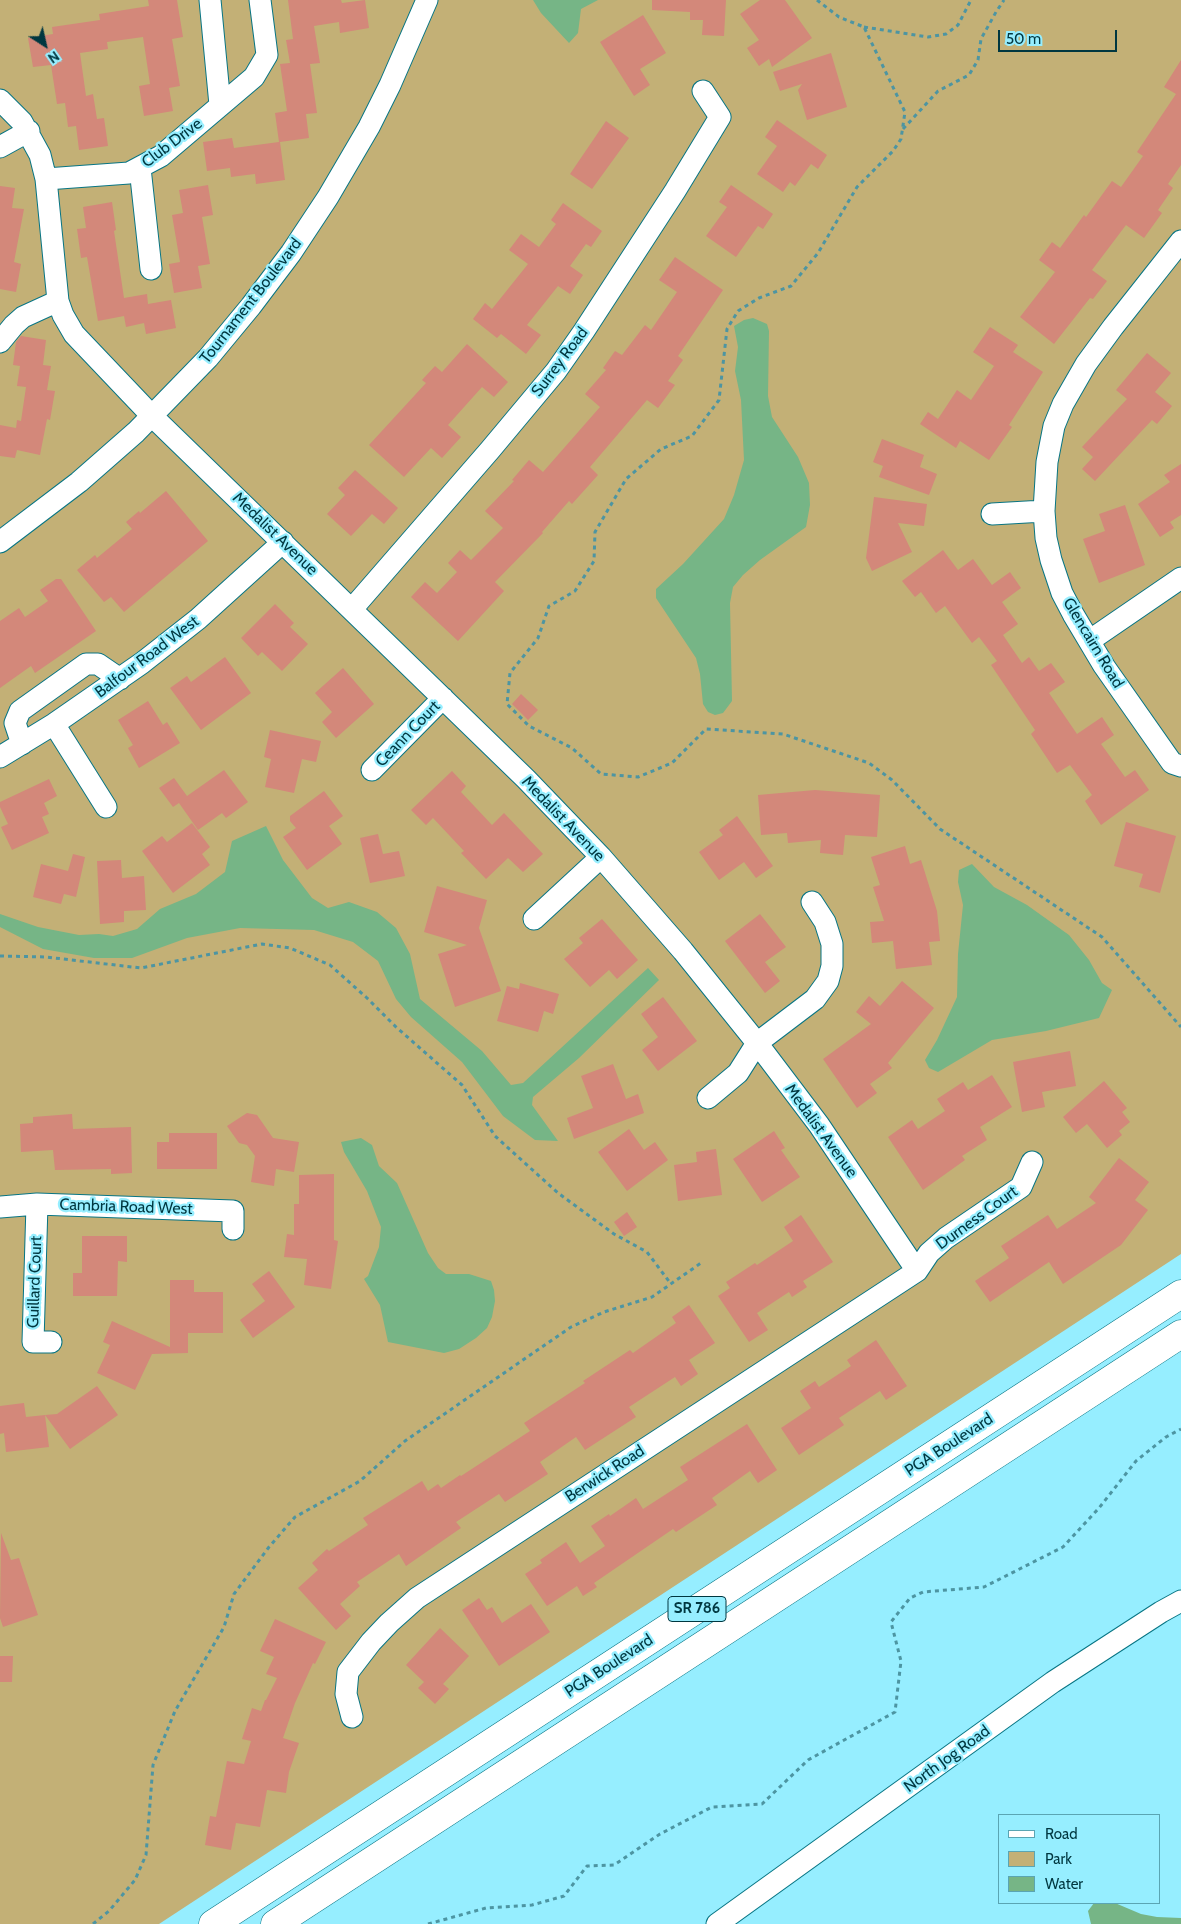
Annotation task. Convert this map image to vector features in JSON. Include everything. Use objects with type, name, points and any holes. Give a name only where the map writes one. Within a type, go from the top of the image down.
[{"type":"main road","name":"PGA Boulevard","points":[[213,1924],[1181,1294]]},
{"type":"main road","name":"PGA Boulevard","points":[[275,1924],[1181,1334]]},
{"type":"street","points":[[210,0],[220,105]]},
{"type":"street","name":"Club Drive","points":[[46,179],[129,173],[161,156],[254,77],[267,55],[260,0]]},
{"type":"street","name":"Tournament Boulevard","points":[[0,542],[79,482],[152,416],[208,358],[251,306],[291,253],[328,197],[369,127],[390,85],[427,0]]},
{"type":"street","name":"Surrey Road","points":[[352,609],[496,443],[556,371],[584,331],[675,191],[720,116],[703,91]]},
{"type":"street","points":[[0,100],[13,111],[28,131],[40,155],[46,179],[58,301],[62,315],[74,334],[152,416]]},
{"type":"street","points":[[0,147],[28,131]]},
{"type":"street","points":[[140,168],[151,269]]},
{"type":"street","name":"Glencairn Road","points":[[1181,242],[1086,364],[1063,404],[1054,426],[1047,462],[1044,511],[1046,538],[1062,593],[1104,666],[1172,763],[1181,766]]},
{"type":"street","points":[[0,342],[14,325],[24,317],[58,301]]},
{"type":"street","name":"Medalist Avenue","points":[[152,416],[526,779],[601,857],[683,951],[757,1043],[818,1125],[917,1271]]},
{"type":"street","points":[[992,514],[1044,511]]},
{"type":"street","name":"Balfour Road West","points":[[0,757],[54,724],[120,679],[198,619],[283,542]]},
{"type":"street","points":[[1089,641],[1181,578]]},
{"type":"street","points":[[22,744],[15,723],[20,711],[86,664],[98,664],[120,679]]},
{"type":"street","name":"Ceann Court","points":[[372,770],[443,698]]},
{"type":"street","points":[[54,724],[106,806]]},
{"type":"street","points":[[534,918],[601,857]]},
{"type":"street","points":[[708,1098],[738,1073],[757,1043],[815,999],[828,981],[832,966],[832,944],[825,922],[812,902]]},
{"type":"street","name":"Durness Court","points":[[917,1271],[929,1253],[946,1238],[1021,1187],[1032,1162]]},
{"type":"street","name":"Cambria Road West","points":[[0,1207],[37,1204],[233,1211],[233,1229]]},
{"type":"street","name":"Guillard Court","points":[[37,1204],[33,1342],[51,1342]]},
{"type":"street","name":"Berwick Road","points":[[352,1716],[346,1694],[348,1672],[389,1623],[417,1598],[917,1271]]},
{"type":"street","name":"North Jog Road","points":[[717,1924],[1053,1682],[1181,1601]]},
{"type":"path","points":[[817,0],[839,17],[864,27],[928,38],[946,34],[958,25],[970,0]]},
{"type":"path","points":[[902,130],[938,91],[969,75],[978,60],[982,39],[1004,0]]},
{"type":"path","points":[[864,27],[905,112],[901,139],[893,151],[857,187],[818,252],[791,286],[759,298],[738,310],[726,328],[719,400],[692,436],[661,449],[626,478],[595,532],[594,560],[575,591],[549,606],[538,638],[510,673],[507,704],[529,726],[572,748],[601,774],[638,777],[672,763],[706,729],[783,734],[869,763],[892,780],[940,829],[1102,937],[1181,1027]]},
{"type":"path","points":[[0,956],[46,957],[141,968],[262,944],[290,948],[330,965],[367,998],[396,1028],[462,1085],[495,1136],[558,1193],[614,1234],[646,1252],[672,1284]]},
{"type":"path","points":[[93,1924],[108,1911],[135,1880],[146,1855],[153,1765],[175,1711],[224,1627],[234,1594],[295,1517],[360,1481],[405,1441],[571,1327],[604,1312],[652,1297],[701,1263]]},
{"type":"path","points":[[428,1924],[486,1908],[532,1905],[564,1896],[587,1866],[614,1865],[660,1834],[712,1807],[762,1804],[808,1760],[895,1712],[901,1661],[891,1622],[910,1598],[923,1592],[984,1587],[1063,1547],[1099,1508],[1136,1461],[1166,1437],[1181,1429]]},
{"type":"green space","points":[[0,0],[1181,0],[1181,1254],[159,1924],[0,1924]]},
{"type":"water","points":[[533,0],[598,0],[581,9],[578,33],[569,43],[541,13]]},
{"type":"water","points":[[753,318],[767,324],[769,331],[768,396],[772,417],[798,457],[809,483],[810,505],[806,527],[760,560],[733,587],[730,603],[732,701],[723,713],[715,715],[708,712],[703,704],[700,674],[696,658],[656,598],[656,589],[683,564],[724,519],[734,495],[744,460],[741,400],[735,371],[738,347],[734,326],[744,320]]},
{"type":"water","points":[[266,826],[283,860],[312,898],[328,908],[349,902],[377,912],[396,928],[410,954],[420,999],[482,1051],[511,1085],[523,1083],[648,968],[659,980],[579,1058],[533,1097],[532,1105],[558,1141],[535,1140],[503,1116],[462,1062],[411,1017],[396,999],[378,961],[353,942],[314,930],[240,928],[187,938],[132,958],[94,958],[43,949],[0,927],[0,914],[38,927],[79,935],[99,934],[113,936],[137,929],[160,909],[196,894],[225,872],[232,841]]},
{"type":"water","points":[[972,864],[994,887],[1027,905],[1069,935],[1089,960],[1102,983],[1112,990],[1099,1018],[1046,1031],[992,1040],[938,1072],[929,1068],[925,1060],[937,1040],[957,997],[958,954],[963,905],[958,882],[959,870]]},
{"type":"water","points":[[361,1138],[372,1145],[379,1166],[397,1183],[428,1253],[438,1268],[446,1274],[469,1274],[491,1281],[495,1301],[492,1317],[487,1328],[459,1349],[444,1353],[388,1342],[380,1305],[364,1279],[368,1276],[379,1247],[381,1227],[367,1191],[344,1152],[341,1142]]},
{"type":"water","points":[[1093,1904],[1117,1904],[1141,1914],[1181,1918],[1181,1924],[1091,1924],[1088,1911]]},
{"type":"building","points":[[148,0],[177,0],[183,37],[172,39],[180,86],[169,88],[173,111],[144,116],[139,86],[150,84],[143,37],[107,42],[108,49],[80,53],[86,96],[93,94],[97,119],[104,118],[108,146],[79,150],[76,126],[68,127],[65,103],[57,104],[51,65],[33,67],[28,38],[53,34],[52,27],[100,20],[99,14],[149,6]]},
{"type":"building","points":[[288,0],[341,0],[342,3],[365,0],[369,28],[340,33],[339,22],[314,26],[320,63],[310,64],[317,113],[306,114],[309,138],[280,142],[285,180],[256,184],[255,174],[231,177],[230,168],[207,171],[203,142],[232,138],[234,148],[279,142],[275,113],[287,111],[280,64],[290,63],[286,40],[293,39]]},
{"type":"building","points":[[652,0],[726,0],[724,36],[702,35],[703,20],[690,20],[690,12],[652,10]]},
{"type":"building","points":[[760,0],[785,0],[812,38],[772,67],[769,59],[759,66],[747,48],[759,40],[740,14]]},
{"type":"building","points":[[643,15],[666,53],[640,69],[650,85],[634,96],[600,42]]},
{"type":"building","points":[[831,53],[847,107],[807,120],[798,90],[802,84],[780,91],[773,72]]},
{"type":"building","points":[[1181,60],[1181,165],[1168,184],[1173,188],[1158,210],[1162,213],[1144,238],[1126,225],[1092,270],[1107,281],[1093,299],[1090,298],[1054,344],[1020,317],[1055,272],[1039,260],[1052,242],[1060,248],[1084,215],[1086,217],[1112,181],[1121,187],[1143,156],[1137,152],[1176,94],[1164,87]]},
{"type":"building","points":[[777,120],[827,155],[818,169],[811,164],[795,186],[790,182],[783,192],[757,174],[777,146],[765,137]]},
{"type":"building","points":[[606,121],[629,138],[592,189],[570,174]]},
{"type":"building","points":[[208,185],[213,215],[202,217],[210,264],[198,266],[202,288],[174,293],[169,264],[180,262],[172,215],[183,213],[179,190]]},
{"type":"building","points":[[731,185],[773,214],[763,229],[758,226],[736,257],[706,236],[727,207],[719,202]]},
{"type":"building","points":[[0,186],[15,188],[12,208],[24,209],[14,262],[21,264],[16,292],[0,289]]},
{"type":"building","points":[[112,202],[116,230],[114,231],[124,298],[147,294],[148,304],[171,300],[176,328],[146,334],[144,323],[126,327],[124,316],[98,321],[87,257],[81,258],[77,229],[86,228],[83,207]]},
{"type":"building","points":[[563,203],[602,231],[591,247],[586,244],[570,266],[583,275],[570,294],[558,286],[527,325],[541,335],[526,354],[501,334],[497,338],[473,319],[485,303],[492,309],[528,264],[509,250],[521,234],[539,247],[556,224],[551,220]]},
{"type":"building","points":[[675,257],[723,290],[678,356],[683,360],[668,381],[675,385],[658,408],[647,400],[590,467],[598,475],[572,504],[569,501],[543,533],[495,582],[504,591],[458,641],[411,597],[425,582],[437,593],[457,572],[448,563],[460,550],[471,560],[503,528],[485,511],[514,481],[512,480],[529,460],[543,472],[600,407],[585,394],[606,370],[603,368],[615,351],[622,355],[645,325],[651,330],[677,292],[659,280]]},
{"type":"building","points":[[990,327],[1018,345],[1013,352],[1043,372],[1009,425],[1012,427],[989,460],[960,441],[956,448],[920,424],[928,412],[938,419],[957,390],[971,400],[994,366],[973,352]]},
{"type":"building","points":[[21,336],[46,340],[43,365],[51,366],[47,390],[55,391],[50,420],[47,419],[40,455],[17,450],[15,458],[0,456],[0,425],[16,428],[17,420],[21,421],[26,387],[17,386],[20,366],[13,365],[16,342]]},
{"type":"building","points":[[467,344],[508,382],[494,397],[482,387],[448,425],[461,437],[442,458],[431,448],[404,477],[369,445],[426,383],[422,380],[435,366],[442,372]]},
{"type":"building","points":[[1147,353],[1171,373],[1155,392],[1172,406],[1157,424],[1152,420],[1095,481],[1082,469],[1093,457],[1082,447],[1127,399],[1116,390]]},
{"type":"building","points":[[882,439],[924,455],[920,467],[937,474],[929,495],[879,477],[883,466],[873,462]]},
{"type":"building","points":[[1181,464],[1181,515],[1170,522],[1174,528],[1160,537],[1138,504],[1170,482],[1164,475]]},
{"type":"building","points":[[355,470],[398,508],[384,524],[372,514],[351,536],[327,514],[345,495],[338,488]]},
{"type":"building","points":[[166,491],[208,541],[124,612],[111,597],[104,602],[77,570],[95,555],[97,558],[132,529],[126,522]]},
{"type":"building","points":[[874,497],[927,504],[924,526],[898,523],[912,552],[872,571],[866,558]]},
{"type":"building","points":[[1125,505],[1145,565],[1099,583],[1083,539],[1105,531],[1099,514]]},
{"type":"building","points":[[943,550],[958,570],[973,559],[992,585],[1010,572],[1021,588],[1002,602],[1018,624],[1003,635],[1022,663],[1029,657],[1039,671],[1051,663],[1065,682],[1049,693],[1077,734],[1102,717],[1114,735],[1101,744],[1125,777],[1135,770],[1149,790],[1101,825],[1085,801],[1092,795],[1070,765],[1057,773],[1031,734],[1035,730],[991,665],[997,661],[979,637],[972,643],[945,606],[936,613],[921,592],[915,597],[902,581]]},
{"type":"building","points":[[56,579],[61,579],[96,631],[35,673],[31,666],[0,688],[0,621],[19,608],[25,617],[48,601],[40,590]]},
{"type":"building","points":[[275,604],[294,623],[290,627],[308,644],[282,671],[262,652],[258,656],[241,638]]},
{"type":"building","points":[[225,657],[251,693],[201,730],[170,688],[187,676],[191,682]]},
{"type":"building","points":[[343,668],[374,704],[336,738],[322,722],[332,712],[315,693]]},
{"type":"building","points":[[521,694],[538,710],[528,720],[512,704]]},
{"type":"building","points":[[148,701],[163,725],[167,722],[180,743],[139,768],[128,748],[133,745],[118,720]]},
{"type":"building","points":[[270,730],[321,741],[316,762],[302,759],[294,793],[265,787],[271,759],[264,757]]},
{"type":"building","points":[[224,770],[248,802],[226,818],[222,813],[198,830],[179,803],[173,807],[159,788],[174,778],[187,796]]},
{"type":"building","points":[[452,771],[466,786],[461,792],[492,825],[504,813],[543,854],[523,872],[508,858],[486,879],[461,853],[464,851],[433,818],[426,825],[411,810]]},
{"type":"building","points":[[49,779],[57,796],[44,803],[49,814],[42,817],[49,833],[12,850],[1,827],[8,824],[0,807],[0,802]]},
{"type":"building","points":[[815,790],[880,795],[877,837],[845,835],[843,855],[820,853],[821,840],[788,843],[787,833],[761,835],[758,795]]},
{"type":"building","points":[[324,791],[343,816],[329,826],[342,844],[307,870],[283,837],[296,828],[290,821],[290,816]]},
{"type":"building","points":[[737,816],[773,866],[756,878],[744,862],[719,880],[699,852],[723,835],[719,830]]},
{"type":"building","points":[[1126,822],[1176,836],[1160,893],[1139,887],[1143,874],[1114,866]]},
{"type":"building","points":[[192,823],[210,847],[202,854],[210,865],[173,893],[142,851],[162,836],[167,842]]},
{"type":"building","points":[[378,834],[383,854],[399,851],[405,876],[370,883],[360,838]]},
{"type":"building","points":[[905,846],[910,864],[921,860],[937,911],[940,941],[929,942],[932,965],[896,969],[893,941],[872,943],[870,922],[884,921],[873,887],[880,885],[871,857]]},
{"type":"building","points":[[73,854],[85,857],[76,897],[64,894],[61,904],[33,897],[41,864],[68,871]]},
{"type":"building","points":[[121,860],[122,878],[144,876],[146,910],[124,911],[124,922],[100,924],[97,861]]},
{"type":"building","points":[[437,886],[487,900],[479,928],[501,991],[455,1007],[438,954],[467,945],[424,932]]},
{"type":"building","points":[[760,914],[786,947],[765,962],[780,981],[765,993],[725,941]]},
{"type":"building","points":[[602,919],[638,960],[617,979],[609,970],[590,987],[564,959],[583,943],[579,938]]},
{"type":"building","points":[[902,981],[934,1008],[888,1063],[892,1068],[870,1084],[877,1093],[857,1108],[823,1059],[871,1024],[856,1012],[869,996],[880,1006]]},
{"type":"building","points":[[520,983],[559,994],[553,1014],[544,1011],[538,1032],[497,1021],[507,986],[519,989]]},
{"type":"building","points":[[663,997],[697,1041],[658,1071],[642,1050],[658,1037],[641,1014]]},
{"type":"building","points":[[1070,1051],[1076,1086],[1042,1092],[1045,1107],[1022,1112],[1013,1062]]},
{"type":"building","points":[[613,1064],[626,1099],[638,1094],[644,1113],[574,1139],[567,1118],[593,1108],[581,1076]]},
{"type":"building","points":[[992,1075],[1012,1107],[980,1127],[987,1140],[962,1156],[965,1160],[923,1190],[888,1137],[912,1120],[918,1129],[945,1111],[937,1099],[963,1082],[968,1090]]},
{"type":"building","points":[[1104,1081],[1127,1108],[1122,1112],[1130,1122],[1119,1131],[1122,1135],[1107,1148],[1087,1124],[1076,1133],[1063,1117]]},
{"type":"building","points":[[247,1113],[257,1115],[273,1138],[299,1142],[294,1172],[276,1169],[274,1186],[251,1182],[255,1156],[247,1145],[239,1143],[227,1126]]},
{"type":"building","points":[[72,1114],[73,1129],[131,1127],[132,1173],[111,1174],[111,1169],[55,1170],[53,1150],[21,1152],[20,1124],[33,1123],[33,1117]]},
{"type":"building","points":[[629,1129],[644,1150],[655,1142],[668,1160],[627,1191],[598,1152]]},
{"type":"building","points":[[774,1131],[785,1148],[781,1150],[800,1177],[762,1202],[733,1159]]},
{"type":"building","points":[[169,1133],[217,1133],[217,1169],[157,1169],[157,1142],[169,1142]]},
{"type":"building","points":[[716,1149],[722,1195],[678,1201],[674,1165],[697,1162],[696,1152]]},
{"type":"building","points":[[1119,1158],[1149,1182],[1135,1200],[1148,1210],[1121,1245],[1063,1284],[1049,1262],[990,1302],[975,1281],[1009,1258],[1001,1246],[1048,1215],[1057,1229],[1096,1203],[1089,1197]]},
{"type":"building","points":[[334,1174],[334,1240],[338,1241],[331,1289],[304,1285],[307,1259],[284,1257],[287,1234],[294,1235],[294,1204],[299,1204],[299,1175]]},
{"type":"building","points":[[627,1212],[637,1227],[624,1236],[614,1222]]},
{"type":"building","points":[[801,1215],[833,1262],[803,1281],[807,1287],[792,1297],[789,1292],[757,1313],[768,1330],[749,1342],[718,1296],[730,1288],[726,1282],[755,1263],[757,1265],[793,1241],[784,1227]]},
{"type":"building","points":[[82,1236],[127,1236],[127,1262],[118,1261],[117,1296],[73,1296],[73,1273],[82,1273]]},
{"type":"building","points":[[269,1271],[295,1307],[253,1338],[240,1320],[265,1301],[252,1284]]},
{"type":"building","points":[[170,1280],[194,1280],[194,1292],[223,1292],[223,1333],[188,1333],[188,1353],[152,1354],[135,1390],[97,1373],[110,1345],[103,1342],[112,1321],[170,1347]]},
{"type":"building","points":[[689,1305],[715,1343],[689,1360],[698,1374],[681,1386],[675,1377],[629,1407],[636,1417],[585,1450],[576,1437],[540,1462],[548,1474],[505,1502],[499,1494],[456,1522],[461,1528],[406,1566],[399,1554],[357,1582],[360,1586],[340,1604],[351,1616],[336,1630],[298,1588],[318,1570],[312,1563],[327,1549],[329,1551],[368,1525],[363,1518],[422,1481],[428,1491],[438,1484],[441,1488],[530,1431],[524,1423],[585,1383],[583,1381],[630,1350],[633,1353],[676,1323],[672,1317]]},
{"type":"building","points":[[876,1340],[907,1386],[886,1400],[880,1391],[839,1418],[844,1425],[799,1455],[781,1428],[811,1408],[800,1391],[815,1381],[819,1387],[851,1366],[847,1360]]},
{"type":"building","points":[[97,1386],[118,1415],[70,1449],[45,1415],[57,1414]]},
{"type":"building","points":[[24,1403],[26,1417],[45,1415],[49,1447],[6,1452],[4,1433],[0,1434],[0,1406]]},
{"type":"building","points":[[747,1424],[777,1470],[758,1483],[750,1471],[712,1498],[717,1505],[676,1532],[673,1529],[594,1583],[597,1587],[583,1596],[577,1586],[547,1606],[525,1574],[542,1563],[540,1560],[566,1542],[580,1563],[605,1546],[591,1526],[609,1514],[610,1516],[636,1498],[643,1509],[688,1480],[680,1467]]},
{"type":"building","points":[[1,1533],[11,1560],[19,1558],[38,1615],[3,1627],[0,1618]]},
{"type":"building","points":[[479,1598],[487,1610],[492,1607],[502,1623],[531,1604],[550,1632],[499,1666],[462,1610]]},
{"type":"building","points":[[275,1619],[326,1642],[315,1664],[313,1663],[295,1703],[283,1738],[299,1743],[289,1772],[286,1793],[267,1790],[260,1827],[236,1823],[231,1850],[205,1845],[210,1816],[216,1817],[227,1761],[244,1764],[251,1741],[242,1739],[252,1708],[261,1711],[277,1678],[266,1674],[274,1657],[260,1651]]},
{"type":"building","points":[[440,1628],[469,1656],[443,1684],[449,1689],[435,1704],[418,1688],[424,1682],[406,1665]]},
{"type":"building","points":[[0,1656],[13,1656],[12,1682],[0,1682]]}]
